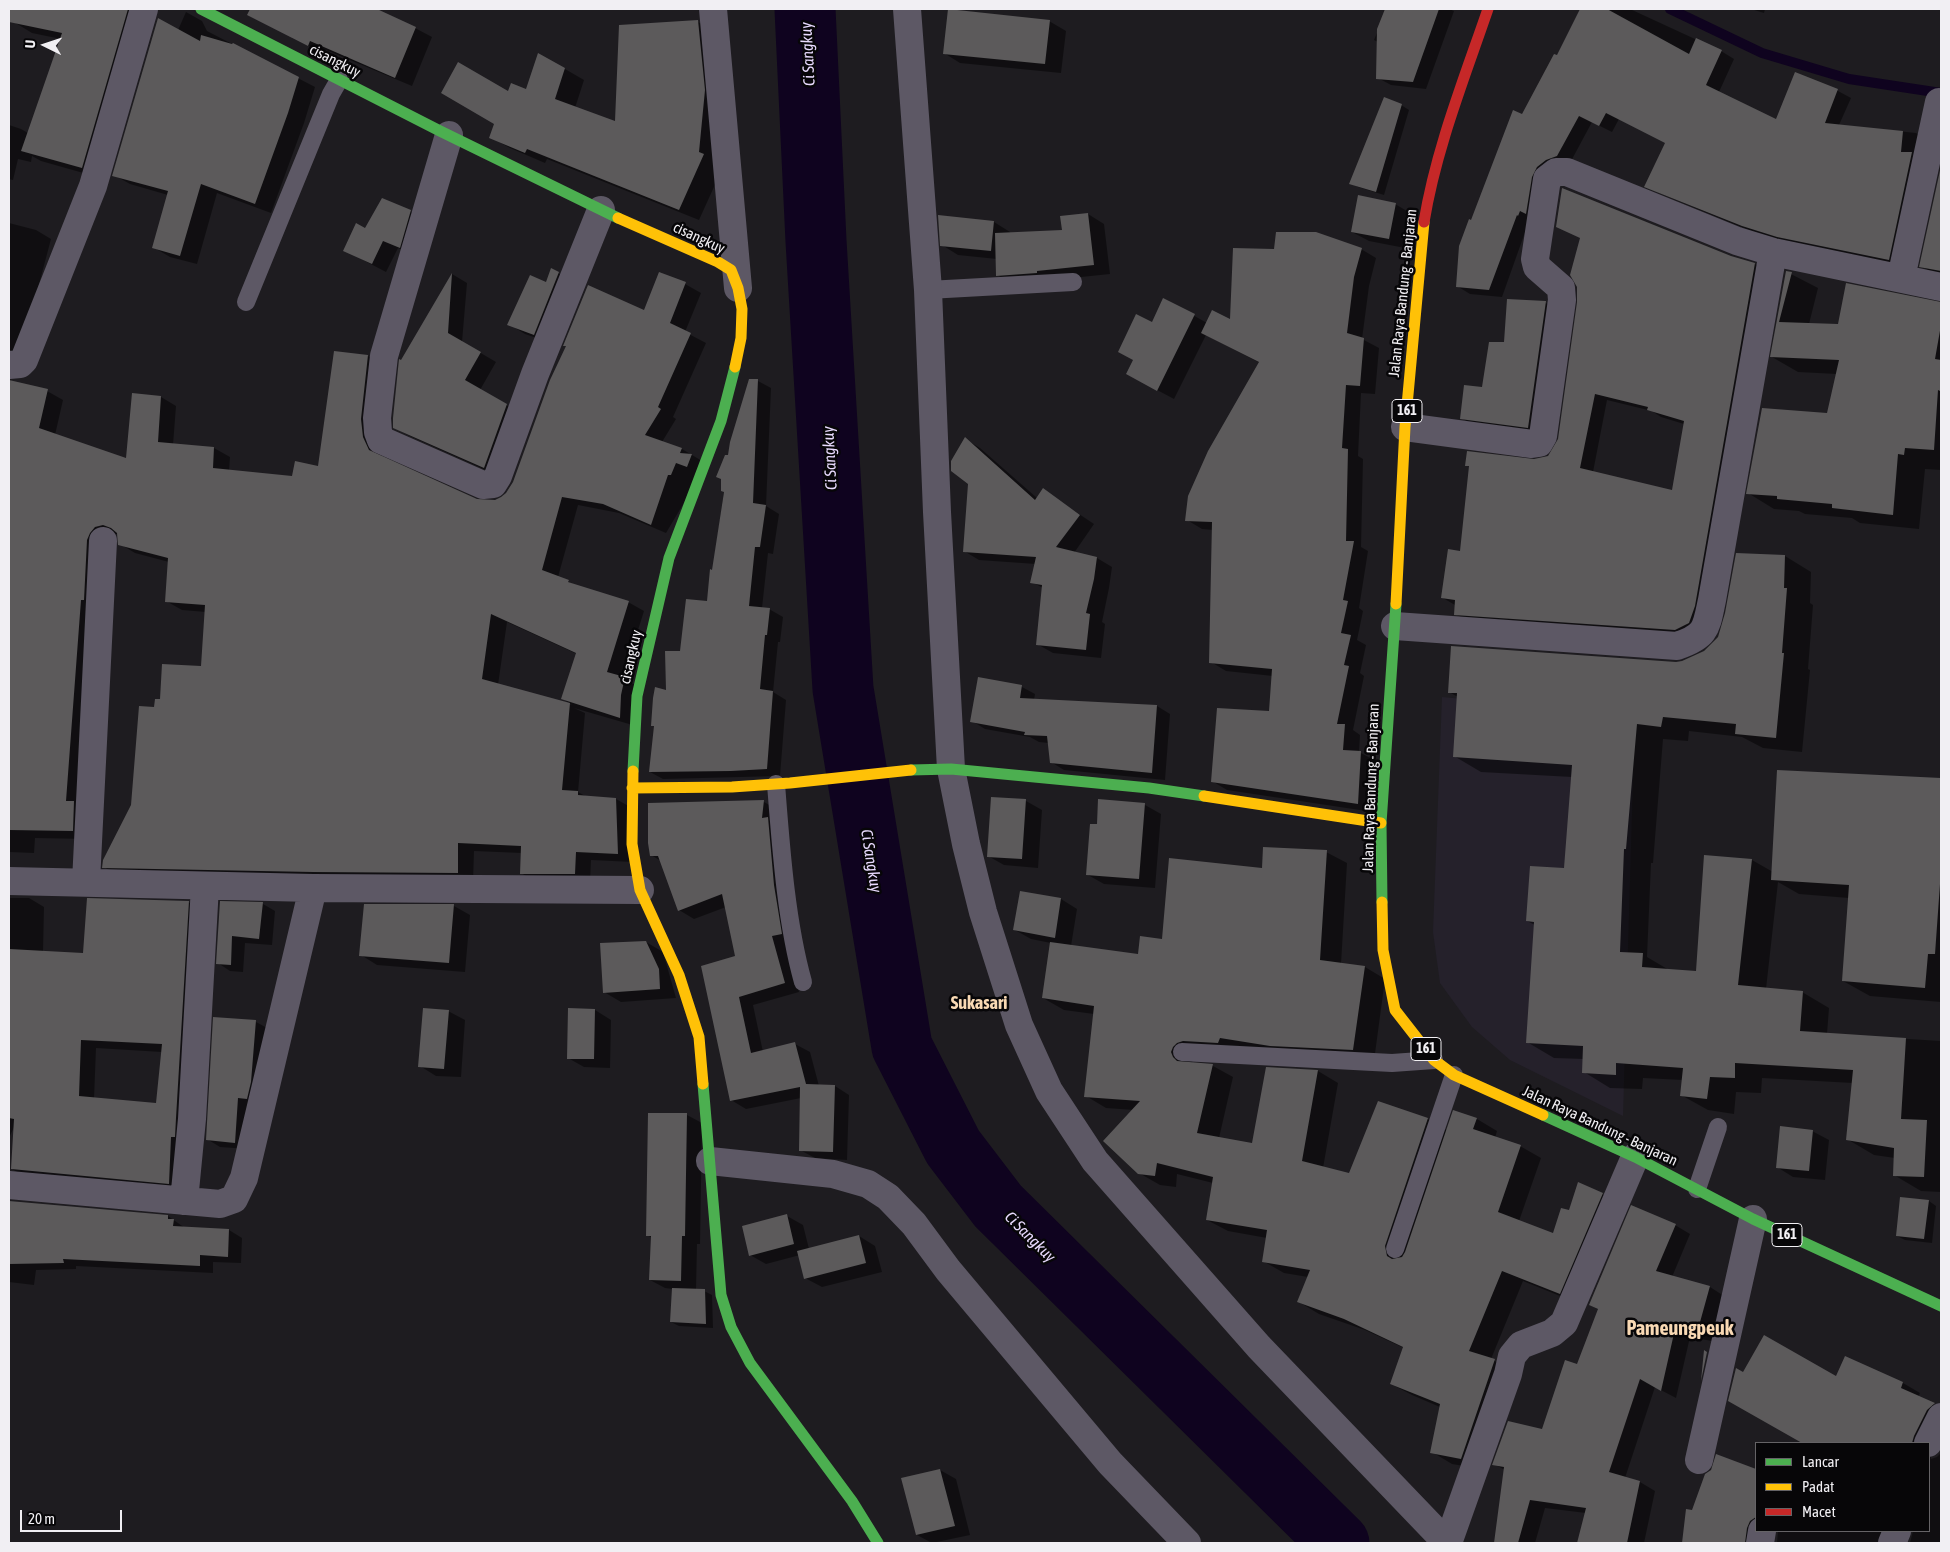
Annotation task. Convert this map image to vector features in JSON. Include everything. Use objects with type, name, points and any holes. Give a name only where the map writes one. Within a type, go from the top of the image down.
[{"type":"street","points":[[9,365],[20,364],[24,360],[94,186],[144,9]]},
{"type":"street","name":"cisangkuy","points":[[200,9],[448,135],[601,210],[718,262],[731,270],[738,288],[742,309],[741,338],[733,378],[721,421],[669,558],[637,696],[632,788],[632,844],[640,890],[679,975],[699,1037],[721,1296],[731,1327],[750,1363],[852,1502],[878,1543]]},
{"type":"street","points":[[713,9],[738,288]]},
{"type":"street","points":[[907,9],[928,290],[937,512],[951,769],[966,844],[983,912],[1018,1025],[1049,1091],[1095,1161],[1259,1347],[1447,1543],[1508,1374],[1512,1356],[1521,1345],[1552,1333],[1564,1323],[1635,1157]]},
{"type":"street","name":"Jalan Raya Bandung - Banjaran","points":[[1488,9],[1441,148],[1428,198],[1422,236],[1405,427],[1395,626],[1381,822],[1383,950],[1396,1010],[1434,1060],[1454,1075],[1635,1157],[1753,1219],[1941,1306]]},
{"type":"street","points":[[1901,278],[1939,102]]},
{"type":"street","points":[[448,135],[384,356],[377,418],[378,432],[381,440],[483,486],[493,484],[498,476],[601,210]]},
{"type":"street","points":[[1405,427],[1532,444],[1539,443],[1543,436],[1562,300],[1561,288],[1537,267],[1535,259],[1548,179],[1556,172],[1567,172],[1737,241],[1773,252],[1941,286]]},
{"type":"street","points":[[1395,626],[1677,646],[1694,640],[1706,626],[1712,600],[1773,252]]},
{"type":"street","points":[[86,882],[103,541]]},
{"type":"street","points":[[632,788],[732,787],[783,784],[915,770],[951,769],[1150,788],[1381,822]]},
{"type":"street","points":[[9,880],[313,888],[640,890]]},
{"type":"street","points":[[184,1201],[192,1119],[205,886]]},
{"type":"street","points":[[9,1185],[220,1204],[234,1199],[244,1178],[313,888]]},
{"type":"street","points":[[710,1161],[833,1174],[868,1184],[888,1198],[914,1224],[948,1270],[1110,1463],[1188,1543]]},
{"type":"street","points":[[1699,1460],[1753,1219]]},
{"type":"street","points":[[1928,1442],[1941,1417]]},
{"type":"lane","points":[[246,302],[331,94],[339,80]]},
{"type":"lane","points":[[928,290],[1073,282]]},
{"type":"lane","points":[[783,784],[780,842],[798,966],[803,982]]},
{"type":"lane","points":[[1182,1052],[1392,1062],[1434,1060]]},
{"type":"lane","points":[[1395,1249],[1454,1075]]},
{"type":"lane","points":[[1696,1189],[1718,1127]]},
{"type":"shaded area","points":[[1442,697],[1635,715],[1623,1116],[1510,1060],[1472,1027],[1440,983],[1433,932]]},
{"type":"building","points":[[9,9],[128,9],[82,168],[21,151],[62,33],[9,22]]},
{"type":"building","points":[[250,9],[377,9],[416,27],[395,78],[310,41],[308,46],[247,15]]},
{"type":"building","points":[[948,9],[1050,20],[1045,64],[943,54]]},
{"type":"building","points":[[1385,9],[1439,9],[1413,82],[1376,79],[1377,29]]},
{"type":"building","points":[[1580,9],[1607,9],[1689,54],[1696,38],[1722,50],[1706,85],[1776,119],[1795,72],[1838,89],[1825,123],[1903,131],[1901,152],[1912,152],[1889,260],[1777,237],[1742,226],[1644,187],[1665,143],[1606,113],[1599,126],[1579,116],[1557,156],[1546,160],[1537,167],[1532,177],[1526,214],[1520,211],[1517,215],[1489,290],[1456,287],[1459,246],[1469,219],[1471,220],[1513,110],[1522,114],[1554,54],[1557,55]]},
{"type":"building","points":[[158,18],[200,41],[201,35],[233,43],[299,77],[255,204],[201,184],[180,256],[152,248],[168,191],[112,176]]},
{"type":"building","points":[[698,20],[705,90],[699,152],[704,154],[679,210],[527,149],[525,153],[489,138],[494,124],[441,93],[458,62],[508,91],[511,83],[526,89],[538,53],[565,68],[555,99],[615,121],[619,25]]},
{"type":"building","points":[[1384,97],[1402,104],[1376,192],[1349,184]]},
{"type":"building","points":[[1941,166],[1941,271],[1919,267]]},
{"type":"building","points":[[1562,188],[1731,256],[1755,263],[1695,606],[1689,623],[1675,630],[1454,615],[1455,600],[1441,598],[1448,549],[1460,551],[1469,466],[1465,466],[1467,451],[1534,459],[1548,456],[1558,439],[1577,302],[1577,287],[1570,275],[1580,238],[1556,227]],"holes":[[[1595,394],[1648,407],[1647,410],[1684,421],[1672,490],[1580,468]]]},
{"type":"building","points":[[1358,195],[1396,203],[1389,239],[1351,232]]},
{"type":"building","points":[[382,198],[411,210],[400,248],[383,241],[372,264],[343,251],[356,223],[365,228]]},
{"type":"building","points":[[1088,213],[1094,265],[1037,271],[1037,273],[996,276],[995,233],[1062,230],[1060,216]]},
{"type":"building","points":[[938,215],[994,221],[991,251],[940,246]]},
{"type":"building","points":[[1276,232],[1316,232],[1362,248],[1354,277],[1347,333],[1364,338],[1360,386],[1346,385],[1342,448],[1348,449],[1346,541],[1354,541],[1343,600],[1348,601],[1341,633],[1351,635],[1344,665],[1349,666],[1337,724],[1345,724],[1343,750],[1361,751],[1358,804],[1211,782],[1217,708],[1269,711],[1272,669],[1209,663],[1212,522],[1185,521],[1188,496],[1208,451],[1259,362],[1201,333],[1212,310],[1230,319],[1233,248],[1274,249]]},
{"type":"building","points":[[551,268],[559,272],[534,335],[507,325],[530,275],[546,282]]},
{"type":"building","points":[[1786,271],[1792,272],[1779,322],[1838,324],[1846,283],[1941,302],[1941,325],[1935,359],[1941,360],[1941,371],[1934,450],[1905,448],[1904,455],[1898,454],[1893,515],[1832,508],[1832,504],[1777,499],[1777,496],[1746,494],[1762,408],[1827,413],[1839,360],[1770,357]]},
{"type":"building","points":[[659,272],[686,282],[670,323],[691,333],[658,407],[661,409],[645,435],[682,448],[680,453],[692,454],[687,467],[676,463],[671,475],[668,475],[651,525],[603,504],[562,497],[542,570],[569,580],[568,582],[629,601],[607,672],[625,677],[621,695],[620,718],[561,699],[576,653],[491,614],[482,679],[570,703],[562,790],[578,791],[578,795],[616,798],[618,854],[576,852],[575,874],[520,874],[521,846],[458,843],[458,873],[102,868],[103,860],[131,805],[139,706],[154,707],[155,699],[160,699],[162,664],[201,666],[205,605],[165,602],[168,558],[118,545],[117,533],[103,525],[95,527],[87,540],[84,600],[81,600],[66,801],[74,801],[73,831],[9,830],[9,380],[48,389],[39,428],[126,458],[132,393],[161,396],[158,442],[214,447],[213,468],[292,476],[295,461],[318,466],[334,351],[368,355],[361,419],[363,437],[369,450],[477,499],[495,500],[506,493],[513,482],[550,380],[566,346],[563,346],[588,285],[644,310]]},
{"type":"building","points":[[452,273],[448,333],[481,352],[465,380],[507,404],[484,468],[393,428],[399,359],[401,360]]},
{"type":"building","points":[[1163,298],[1195,314],[1157,391],[1126,374],[1133,360],[1118,352],[1136,314],[1152,322]]},
{"type":"building","points":[[1507,299],[1546,301],[1528,428],[1460,419],[1464,385],[1482,387],[1489,342],[1504,342]]},
{"type":"building","points":[[749,379],[758,379],[753,503],[766,505],[760,547],[755,547],[749,606],[770,608],[767,635],[765,635],[760,689],[773,691],[767,769],[649,772],[654,726],[651,726],[655,687],[666,690],[665,651],[680,651],[686,599],[707,601],[710,569],[712,570],[724,492],[721,491],[721,479],[716,477],[725,455],[728,455],[730,442]]},
{"type":"building","points":[[965,437],[1035,500],[1043,488],[1080,515],[1056,547],[1097,557],[1086,613],[1090,614],[1086,650],[1036,645],[1042,585],[1030,583],[1036,557],[963,552],[968,484],[951,471],[951,461]]},
{"type":"building","points":[[1736,553],[1785,555],[1784,588],[1787,588],[1782,653],[1784,653],[1776,738],[1735,734],[1736,724],[1663,717],[1661,727],[1637,724],[1626,849],[1624,849],[1620,952],[1643,953],[1642,967],[1696,971],[1704,855],[1752,859],[1738,985],[1803,991],[1800,1031],[1906,1038],[1901,1119],[1927,1120],[1924,1177],[1893,1176],[1894,1148],[1846,1140],[1853,1070],[1735,1063],[1735,1078],[1710,1077],[1707,1099],[1680,1096],[1683,1068],[1616,1063],[1616,1075],[1582,1073],[1583,1046],[1526,1043],[1534,922],[1526,921],[1530,866],[1564,868],[1572,765],[1453,757],[1457,693],[1448,693],[1451,646],[1682,661],[1704,651],[1718,637],[1725,613]]},
{"type":"building","points":[[978,677],[1022,685],[1020,698],[1157,705],[1152,773],[1050,763],[1047,736],[1024,735],[1025,732],[970,722]]},
{"type":"building","points":[[1777,770],[1941,778],[1941,870],[1935,954],[1928,954],[1925,988],[1842,981],[1849,885],[1771,880]]},
{"type":"building","points":[[991,797],[1026,799],[1022,859],[987,857]]},
{"type":"building","points":[[1098,799],[1145,803],[1139,879],[1086,875],[1090,824],[1097,824]]},
{"type":"building","points":[[764,800],[762,818],[768,817],[774,885],[782,934],[772,936],[785,983],[739,997],[751,1053],[795,1042],[806,1084],[835,1085],[833,1152],[799,1151],[800,1087],[730,1101],[701,966],[735,956],[722,894],[678,911],[658,856],[650,856],[648,843],[648,803]]},
{"type":"building","points":[[1263,847],[1327,850],[1320,960],[1365,966],[1353,1050],[1270,1046],[1220,1038],[1218,1043],[1183,1041],[1177,1043],[1171,1052],[1177,1061],[1213,1064],[1197,1133],[1252,1143],[1266,1067],[1318,1070],[1302,1161],[1349,1173],[1378,1101],[1428,1118],[1385,1246],[1387,1256],[1392,1259],[1402,1257],[1405,1252],[1453,1110],[1477,1118],[1473,1129],[1521,1145],[1498,1212],[1553,1233],[1561,1208],[1569,1210],[1578,1182],[1603,1193],[1560,1294],[1502,1271],[1469,1351],[1495,1359],[1461,1459],[1430,1453],[1440,1404],[1390,1384],[1403,1347],[1344,1319],[1297,1302],[1310,1270],[1262,1262],[1267,1230],[1206,1220],[1213,1177],[1157,1163],[1155,1176],[1138,1174],[1103,1141],[1140,1101],[1084,1097],[1094,1006],[1042,998],[1050,942],[1138,954],[1140,936],[1162,939],[1169,858],[1262,868]]},
{"type":"building","points":[[1020,891],[1061,898],[1055,938],[1013,930]]},
{"type":"building","points":[[87,898],[189,901],[175,1137],[171,1137],[169,1184],[11,1169],[14,1119],[9,1118],[9,949],[83,953]],"holes":[[[81,1040],[162,1044],[156,1103],[79,1096]]]},
{"type":"building","points":[[220,901],[263,902],[259,939],[232,936],[231,965],[216,964]]},
{"type":"building","points":[[364,904],[454,904],[449,963],[359,956]]},
{"type":"building","points":[[646,941],[659,969],[660,989],[603,993],[600,943]]},
{"type":"building","points":[[423,1008],[449,1010],[444,1069],[418,1067]]},
{"type":"building","points":[[568,1008],[595,1009],[594,1059],[567,1059]]},
{"type":"building","points":[[213,1017],[256,1020],[251,1082],[247,1099],[238,1098],[235,1143],[206,1140]]},
{"type":"building","points":[[648,1113],[687,1113],[685,1236],[682,1236],[681,1281],[649,1280],[651,1236],[646,1236]]},
{"type":"building","points":[[1780,1126],[1813,1130],[1809,1171],[1776,1168]]},
{"type":"building","points":[[1900,1197],[1929,1200],[1924,1239],[1896,1236]]},
{"type":"building","points":[[9,1201],[168,1215],[168,1219],[174,1219],[173,1226],[229,1229],[228,1257],[200,1255],[200,1266],[63,1259],[64,1263],[9,1264]]},
{"type":"building","points":[[1631,1205],[1676,1224],[1656,1271],[1710,1286],[1697,1333],[1675,1329],[1661,1391],[1640,1379],[1609,1472],[1640,1481],[1627,1543],[1577,1543],[1586,1508],[1530,1500],[1518,1543],[1494,1543],[1504,1467],[1492,1465],[1508,1421],[1542,1429],[1565,1360],[1577,1364],[1598,1309],[1589,1305]]},
{"type":"building","points":[[787,1214],[794,1244],[749,1256],[742,1226]]},
{"type":"building","points":[[859,1235],[866,1263],[804,1279],[797,1251]]},
{"type":"building","points":[[672,1288],[705,1289],[706,1324],[670,1322]]},
{"type":"building","points":[[1764,1335],[1836,1376],[1845,1356],[1903,1382],[1901,1388],[1935,1403],[1927,1410],[1912,1442],[1800,1442],[1728,1401],[1736,1368],[1743,1372]]},
{"type":"building","points":[[1704,1350],[1707,1352],[1701,1381]]},
{"type":"building","points":[[1716,1454],[1755,1469],[1755,1518],[1750,1521],[1747,1528],[1745,1543],[1682,1543],[1686,1509],[1692,1510],[1705,1474],[1711,1470]]},
{"type":"building","points":[[940,1469],[955,1526],[916,1535],[901,1478]]},
{"type":"waterway","name":"Ci Sangkuy","points":[[805,9],[816,241],[843,689],[902,1047],[953,1147],[998,1206],[1339,1543]]},
{"type":"waterway","points":[[1670,9],[1762,53],[1849,79],[1941,93]]},
{"type":"traffic: fast","points":[[201,9],[440,131],[618,218]]},
{"type":"traffic: fast","points":[[633,771],[637,696],[669,558],[721,421],[735,367]]},
{"type":"traffic: fast","points":[[1382,902],[1381,823],[1396,604]]},
{"type":"traffic: fast","points":[[911,770],[951,769],[1149,788],[1204,796]]},
{"type":"traffic: fast","points":[[703,1084],[721,1295],[731,1327],[750,1363],[852,1501],[878,1543]]},
{"type":"traffic: fast","points":[[1543,1115],[1635,1157],[1753,1219],[1941,1306]]},
{"type":"traffic: slow","points":[[618,218],[718,262],[731,270],[738,288],[742,309],[741,338],[735,367]]},
{"type":"traffic: slow","points":[[1396,604],[1405,427],[1424,222]]},
{"type":"traffic: slow","points":[[632,788],[732,787],[790,783],[911,770]]},
{"type":"traffic: slow","points":[[633,771],[632,844],[640,890],[679,975],[699,1037],[703,1084]]},
{"type":"traffic: slow","points":[[1204,796],[1381,823]]},
{"type":"traffic: slow","points":[[1382,902],[1383,950],[1395,1010],[1434,1060],[1454,1075],[1543,1115]]},
{"type":"traffic: jam","points":[[1424,222],[1443,141],[1488,9]]},
{"type":"district","name":"Sukasari","points":[[979,1003]]},
{"type":"district","name":"Pameungpeuk","points":[[1680,1329]]}]
